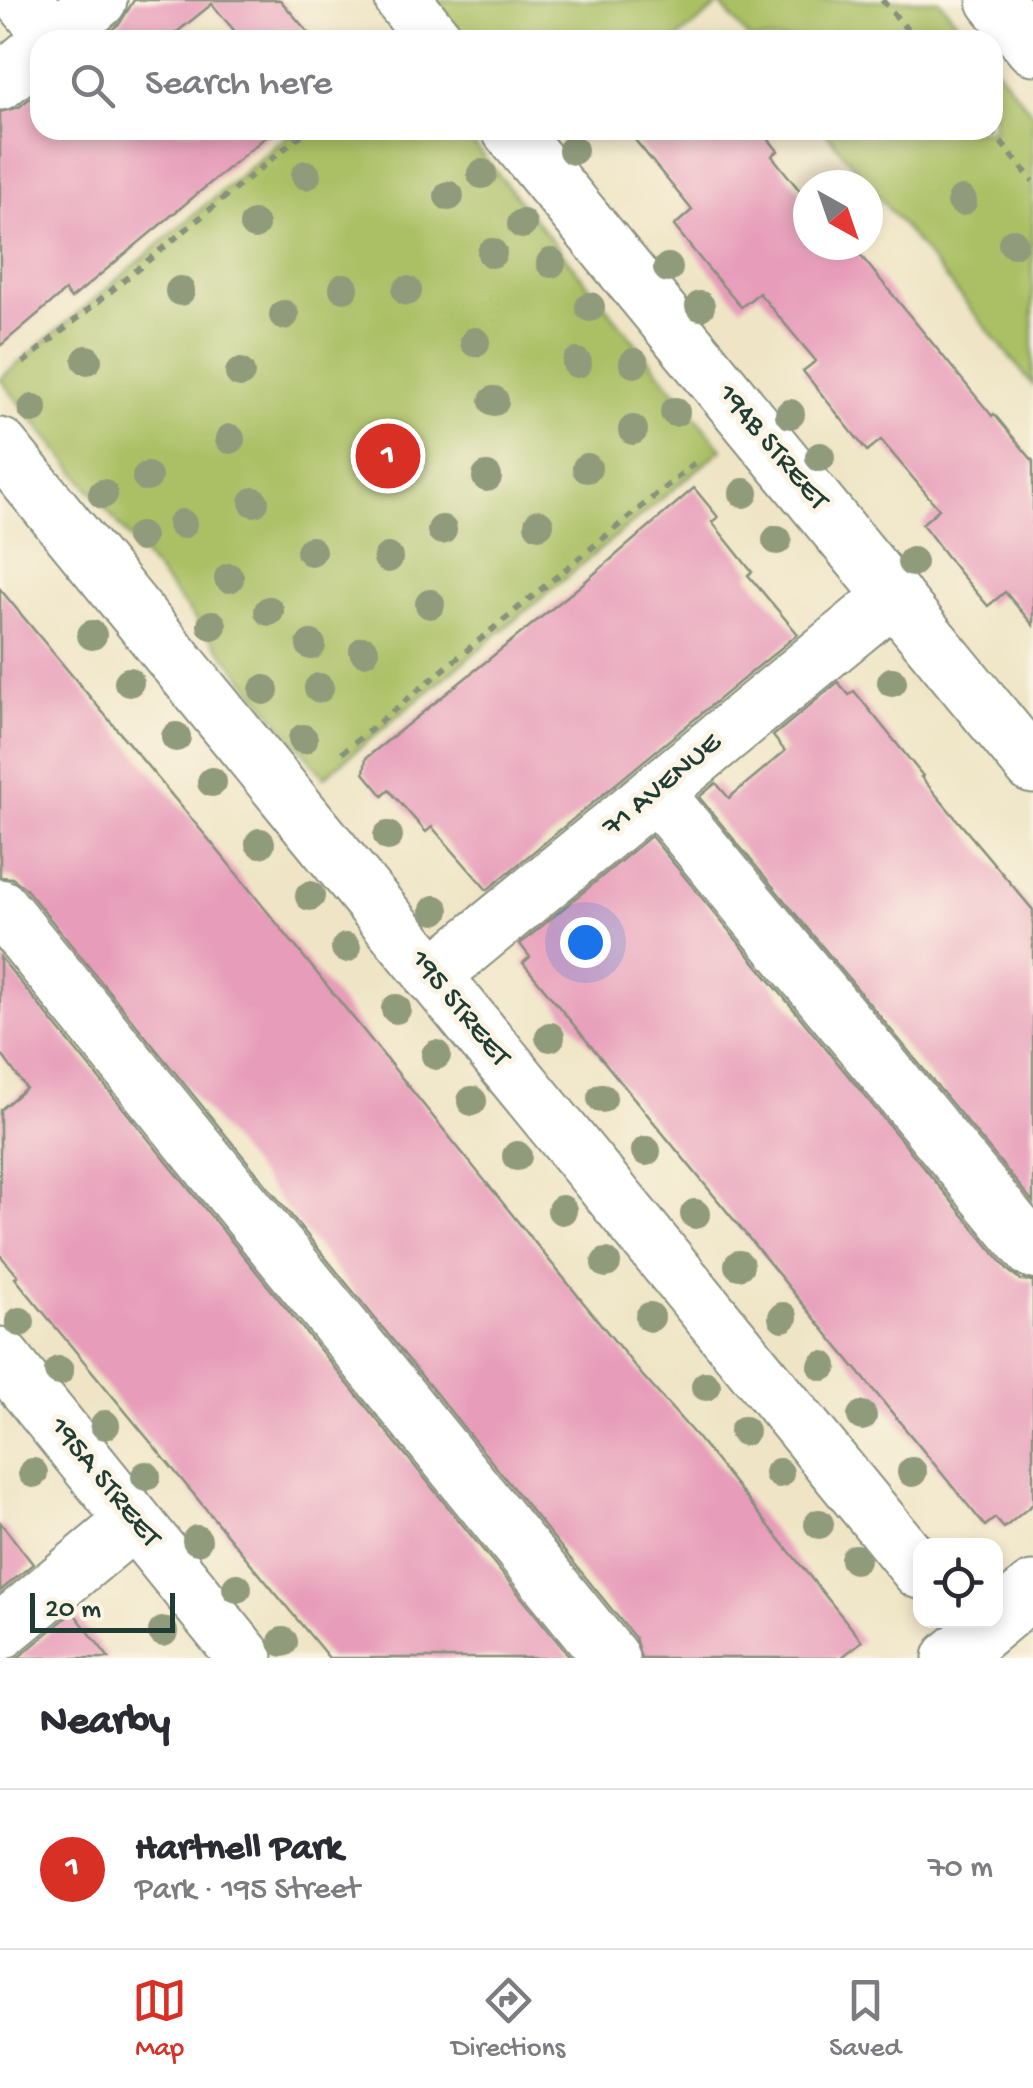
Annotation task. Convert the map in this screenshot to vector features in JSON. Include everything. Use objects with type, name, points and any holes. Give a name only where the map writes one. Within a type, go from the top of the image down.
[{"type":"street","points":[[46,30],[99,0]]},
{"type":"street","points":[[402,0],[427,30]]},
{"type":"street","points":[[995,0],[1033,46]]},
{"type":"street","points":[[0,82],[30,46]]},
{"type":"street","name":"194B STREET","points":[[518,140],[1033,766]]},
{"type":"street","name":"195 STREET","points":[[2,453],[913,1562]]},
{"type":"street","name":"71 AVENUE","points":[[432,976],[894,596]]},
{"type":"street","points":[[656,792],[1033,1251]]},
{"type":"street","points":[[0,907],[611,1658]]},
{"type":"street","name":"195A STREET","points":[[0,1355],[245,1658]]},
{"type":"street","points":[[0,1632],[134,1521]]},
{"type":"street","points":[[970,1643],[1033,1590]]},
{"type":"path","points":[[882,0],[908,30]]},
{"type":"path","points":[[23,363],[295,140]]},
{"type":"path","points":[[999,140],[1033,181]]},
{"type":"path","points":[[342,753],[696,462]]},
{"type":"green space","points":[[435,0],[939,0],[964,30],[742,30],[720,4],[688,30],[459,30]]},
{"type":"green space","points":[[1003,77],[1033,114],[1033,385],[883,202],[883,170],[857,170],[832,140],[1003,140]]},
{"type":"green space","points":[[282,140],[470,140],[722,449],[324,777],[0,379]]},
{"type":"building","points":[[134,0],[280,0],[306,30],[234,30],[212,4],[180,30],[112,30]]},
{"type":"building","points":[[30,98],[30,140],[262,140],[71,299],[65,291],[0,346],[0,112],[19,107]]},
{"type":"building","points":[[635,140],[769,140],[778,151],[772,156],[793,182],[793,260],[864,260],[1033,461],[1033,625],[1005,592],[988,606],[922,524],[939,509],[881,440],[867,451],[803,371],[816,361],[759,293],[741,307],[674,226],[692,210]]},
{"type":"building","points":[[694,488],[718,517],[712,522],[752,572],[748,575],[798,634],[487,890],[432,827],[426,832],[389,790],[383,796],[364,773],[366,758],[580,586]]},
{"type":"building","points":[[0,589],[862,1641],[841,1658],[641,1658],[635,1638],[24,887],[12,878],[0,877]]},
{"type":"building","points":[[838,682],[849,695],[854,691],[1033,910],[1033,1202],[699,797],[716,783],[729,798],[785,751],[773,736]]},
{"type":"building","points":[[651,836],[1009,1271],[1021,1280],[1033,1281],[1033,1504],[1004,1528],[995,1518],[985,1526],[523,963],[530,957],[520,944]]},
{"type":"building","points":[[0,957],[571,1658],[329,1658],[15,1278],[18,1276],[0,1255],[0,1110],[26,1088],[0,1052]]},
{"type":"building","points":[[0,1522],[33,1564],[0,1591]]},
{"type":"building","points":[[73,1612],[109,1658],[16,1658],[20,1656]]},
{"type":"place","name":"Hartnell Park","points":[[388,456]]}]
